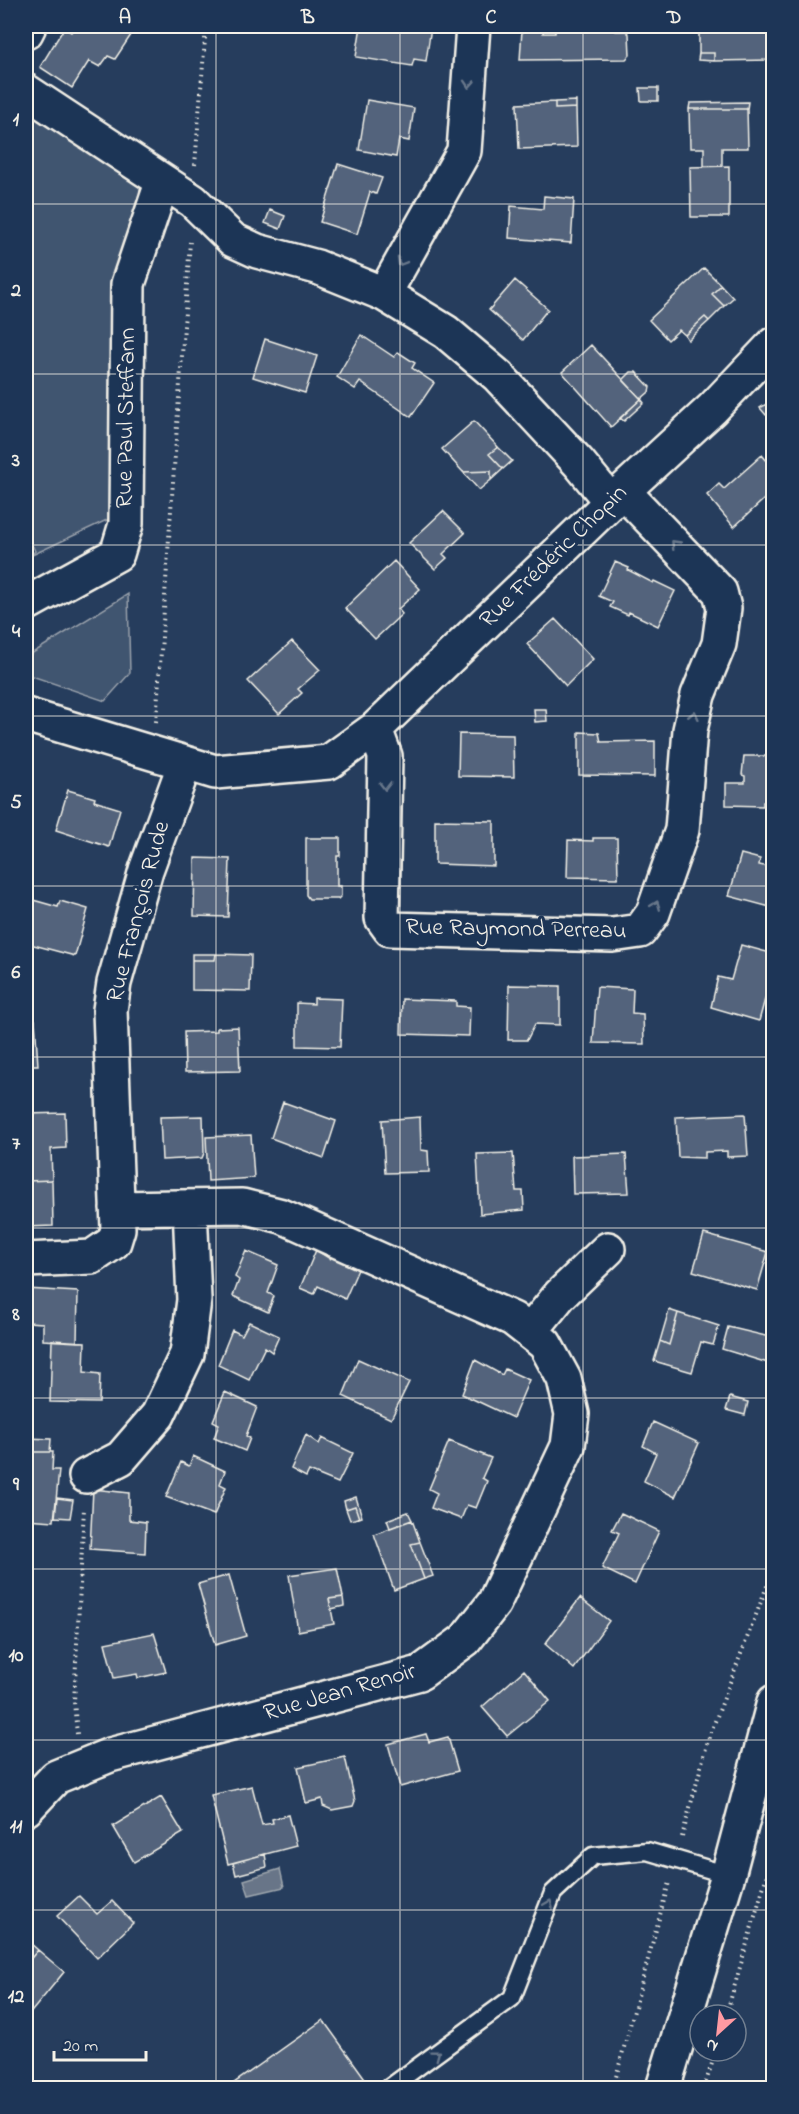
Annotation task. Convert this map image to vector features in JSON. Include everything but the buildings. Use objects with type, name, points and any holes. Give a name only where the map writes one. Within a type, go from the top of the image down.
[{"type":"street","points":[[26,32],[29,26]]},
{"type":"street","points":[[384,294],[464,151],[473,26]]},
{"type":"street","points":[[26,92],[162,183],[193,201],[233,240],[257,251],[317,267],[384,294],[446,332],[498,376],[579,463],[617,496]]},
{"type":"street","name":"Rue Paul Steffann","points":[[26,604],[117,554],[126,524],[128,284],[162,183]]},
{"type":"street","name":"Rue Frédéric Chopin","points":[[185,763],[215,772],[329,762],[375,729],[617,496],[712,409],[774,344]]},
{"type":"street","name":"Rue Raymond Perreau","points":[[375,729],[385,756],[382,918],[390,928],[612,934],[640,931],[653,913],[682,830],[690,730],[698,695],[719,644],[724,608],[720,592],[617,496]]},
{"type":"street","points":[[26,715],[185,763]]},
{"type":"street","name":"Rue François Rude","points":[[117,1208],[110,1010],[114,983],[146,870],[185,763]]},
{"type":"street","name":"Rue Jean Renoir","points":[[26,1809],[56,1777],[110,1755],[420,1673],[465,1640],[494,1603],[568,1446],[572,1414],[564,1379],[545,1344],[513,1318],[282,1216],[242,1206],[117,1208]]},
{"type":"street","points":[[86,1476],[121,1458],[158,1415],[187,1354],[194,1299],[190,1207]]},
{"type":"street","points":[[26,1260],[93,1257],[114,1242],[118,1229],[117,1208]]},
{"type":"street","points":[[530,1332],[560,1295],[608,1249]]},
{"type":"street","points":[[663,2088],[728,1875],[774,1702]]},
{"type":"lane","points":[[389,2088],[512,1998],[554,1893],[593,1856],[647,1851],[728,1875]]},
{"type":"path","points":[[151,753],[161,667],[206,26]]},
{"type":"path","points":[[81,1767],[74,1702],[86,1476]]},
{"type":"path","points":[[613,2088],[709,1737],[774,1568]]},
{"type":"path","points":[[730,2003],[774,1851]]},
{"type":"path","points":[[704,2088],[712,2063]]},
{"type":"shaded area","points":[[26,110],[141,186],[112,289],[109,519],[30,556],[35,551],[26,532]]},
{"type":"shaded area","points":[[128,594],[130,673],[105,701],[26,674],[26,657]]},
{"type":"shaded area","points":[[280,1869],[284,1887],[249,1895],[244,1880]]}]
